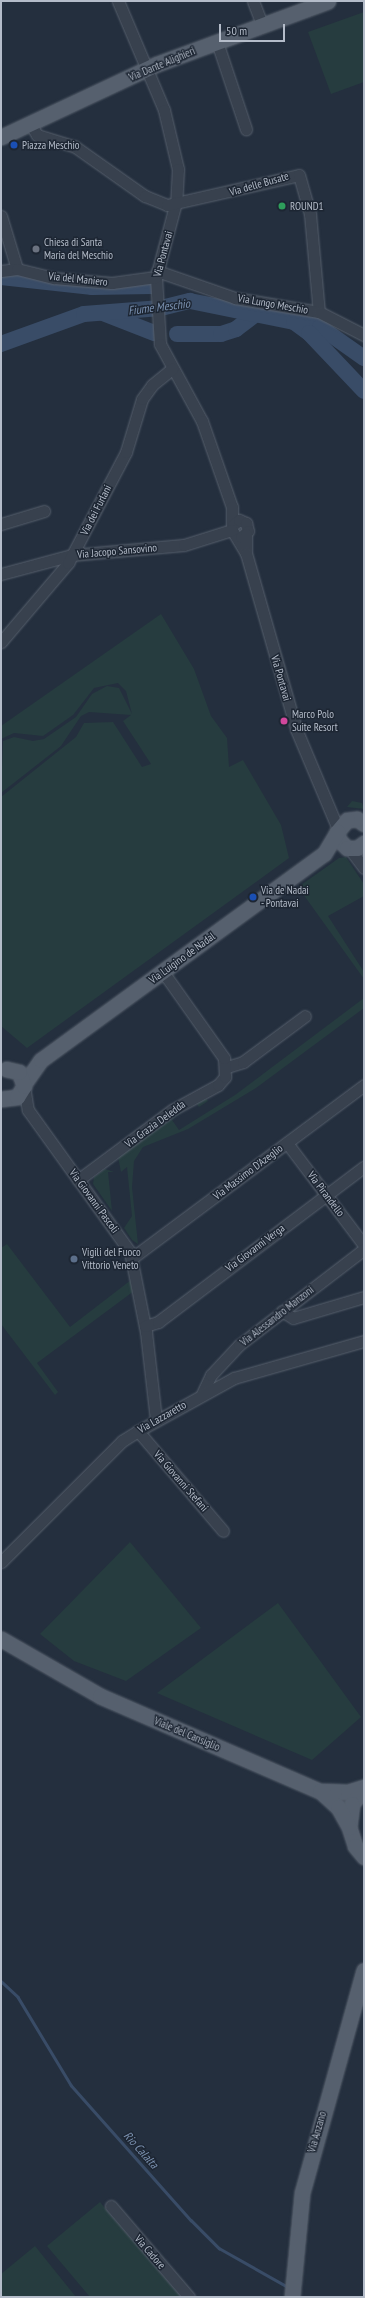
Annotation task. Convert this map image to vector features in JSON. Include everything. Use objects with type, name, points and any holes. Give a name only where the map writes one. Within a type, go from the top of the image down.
[{"type":"main road","name":"Via Dante Alighieri","points":[[1,137],[31,125],[147,68],[328,1]]},
{"type":"main road","points":[[348,848],[339,840],[338,831],[359,820]]},
{"type":"main road","name":"Via Luigino de Nadal","points":[[324,854],[338,831]]},
{"type":"main road","name":"Via Luigino de Nadal","points":[[3,1070],[39,1061],[324,854],[364,843]]},
{"type":"main road","name":"Via Luigino de Nadal","points":[[5,1098],[17,1096],[39,1061]]},
{"type":"main road","name":"Via Luigino de Nadal","points":[[3,1070],[19,1072],[24,1085]]},
{"type":"main road","name":"Viale del Cansiglio","points":[[1,1630],[56,1672]]},
{"type":"main road","name":"Viale del Cansiglio","points":[[1,1639],[100,1696],[320,1791],[338,1807],[349,1828],[355,1846],[364,1857]]},
{"type":"main road","points":[[349,1828],[352,1804],[364,1788]]},
{"type":"main road","name":"Viale del Cansiglio","points":[[320,1791],[348,1792],[364,1788]]},
{"type":"main road","name":"Via Anzano","points":[[292,2294],[293,2274],[306,2173],[364,1970]]},
{"type":"street","name":"Via Pontavai","points":[[118,1],[164,110],[176,158],[176,202],[156,290],[160,344],[172,369],[189,396],[214,451],[232,507],[237,531],[246,553],[296,729],[328,800],[338,831]]},
{"type":"street","points":[[253,1],[262,25]]},
{"type":"street","points":[[217,42],[246,129]]},
{"type":"street","points":[[31,125],[37,134],[69,144],[145,196],[167,205],[176,202]]},
{"type":"street","name":"Via delle Busate","points":[[176,202],[299,175],[310,214],[319,312]]},
{"type":"street","points":[[1,216],[17,269]]},
{"type":"street","name":"Via del Maniero","points":[[1,271],[17,269],[93,282],[156,290]]},
{"type":"street","name":"Via Lungo Meschio","points":[[156,290],[235,298],[319,312],[364,335]]},
{"type":"street","name":"Via dei Furlani","points":[[1,642],[47,588],[72,555],[126,452],[138,407],[152,385],[172,369]]},
{"type":"street","points":[[1,524],[44,511]]},
{"type":"street","name":"Via Jacopo Sansovino","points":[[1,574],[72,555],[176,546],[237,531]]},
{"type":"street","points":[[38,564],[50,573],[47,588]]},
{"type":"street","name":"Via Pontavai","points":[[328,800],[337,812],[359,820]]},
{"type":"street","points":[[364,843],[364,867]]},
{"type":"street","points":[[348,848],[364,867]]},
{"type":"street","points":[[163,972],[222,1054],[227,1067],[244,1062],[305,1016]]},
{"type":"street","name":"Via Grazia Deledda","points":[[78,1180],[172,1110],[218,1085],[227,1067]]},
{"type":"street","name":"Via Giovanni Pascoli","points":[[24,1085],[27,1108],[132,1258],[145,1326],[156,1420]]},
{"type":"street","name":"Via Massimo D'Azeglio","points":[[132,1258],[364,1085]]},
{"type":"street","name":"Via Giovanni Pascoli","points":[[5,1098],[27,1108]]},
{"type":"street","name":"Via Pirandello","points":[[287,1143],[364,1244]]},
{"type":"street","name":"Via Giovanni Verga","points":[[145,1326],[158,1322],[364,1167]]},
{"type":"street","name":"Via Alessandro Manzoni","points":[[202,1394],[208,1379],[228,1356],[282,1311],[364,1249]]},
{"type":"street","points":[[282,1311],[293,1318],[364,1298]]},
{"type":"street","name":"Via Lazzaretto","points":[[1,1562],[122,1441],[156,1420],[202,1394],[249,1373],[364,1341]]},
{"type":"street","name":"Via Giovanni Stefani","points":[[138,1431],[224,1531]]},
{"type":"street","name":"Via Cadore","points":[[111,2206],[189,2297]]},
{"type":"green space","points":[[364,12],[364,82],[331,94],[308,32]]},
{"type":"green space","points":[[161,614],[194,669],[211,716],[227,738],[229,767],[243,760],[281,825],[289,858],[27,1048],[1,1026],[1,797],[76,737],[84,723],[113,722],[142,767],[151,764],[123,721],[131,715],[89,712],[81,716],[61,746],[1,793],[3,741],[14,737],[33,741],[44,739],[76,717],[92,694],[107,686],[119,688],[132,714],[126,691],[118,683],[94,688],[73,715],[43,736],[14,733],[1,739],[1,726]]},
{"type":"green space","points":[[352,801],[362,803],[364,809],[347,807]]},
{"type":"green space","points":[[346,857],[364,884],[364,896],[328,916],[364,972],[364,979],[298,887],[339,858]]},
{"type":"green space","points":[[364,998],[364,1008],[256,1088],[188,1129],[143,1147],[134,1161],[132,1187],[138,1244],[132,1240],[124,1228],[132,1216],[127,1167],[121,1172],[118,1157],[185,1110],[172,1120],[179,1130],[235,1095]]},
{"type":"green space","points":[[205,1097],[208,1101],[199,1107],[195,1103]]},
{"type":"green space","points":[[105,1169],[114,1172],[108,1172],[112,1211],[93,1184],[94,1177]]},
{"type":"green space","points":[[7,1244],[70,1327],[131,1280],[134,1291],[37,1363],[58,1392],[55,1395],[1,1324],[1,1248]]},
{"type":"green space","points":[[130,1542],[201,1628],[126,1681],[74,1661],[40,1634]]},
{"type":"green space","points":[[278,1603],[361,1717],[312,1760],[157,1693]]},
{"type":"green space","points":[[100,2202],[181,2297],[90,2297],[47,2246]]},
{"type":"green space","points":[[35,2246],[76,2297],[1,2297],[1,2274]]},
{"type":"waterway","points":[[1,277],[92,287],[152,286]]},
{"type":"waterway","name":"Fiume Meschio","points":[[1,344],[84,314],[161,308],[190,301],[294,322],[309,333],[364,391]]},
{"type":"waterway","points":[[103,313],[154,333]]},
{"type":"waterway","points":[[177,334],[221,334],[236,329],[253,316]]},
{"type":"waterway","points":[[299,320],[320,327],[364,358]]},
{"type":"waterway","name":"Rio Calalta","points":[[1,1981],[18,1997],[71,2085],[191,2220],[219,2248],[288,2287]]},
{"type":"place","name":"Piazza Meschio","points":[[14,145]]},
{"type":"place","name":"ROUND1","points":[[282,206]]},
{"type":"place","name":"Chiesa di Santa Maria del Meschio","points":[[36,249]]},
{"type":"place","name":"Marco Polo Suite Resort","points":[[284,721]]},
{"type":"place","name":"Via de Nadai - Pontavai","points":[[253,897]]},
{"type":"place","name":"Vigili del Fuoco Vittorio Veneto","points":[[74,1259]]}]
